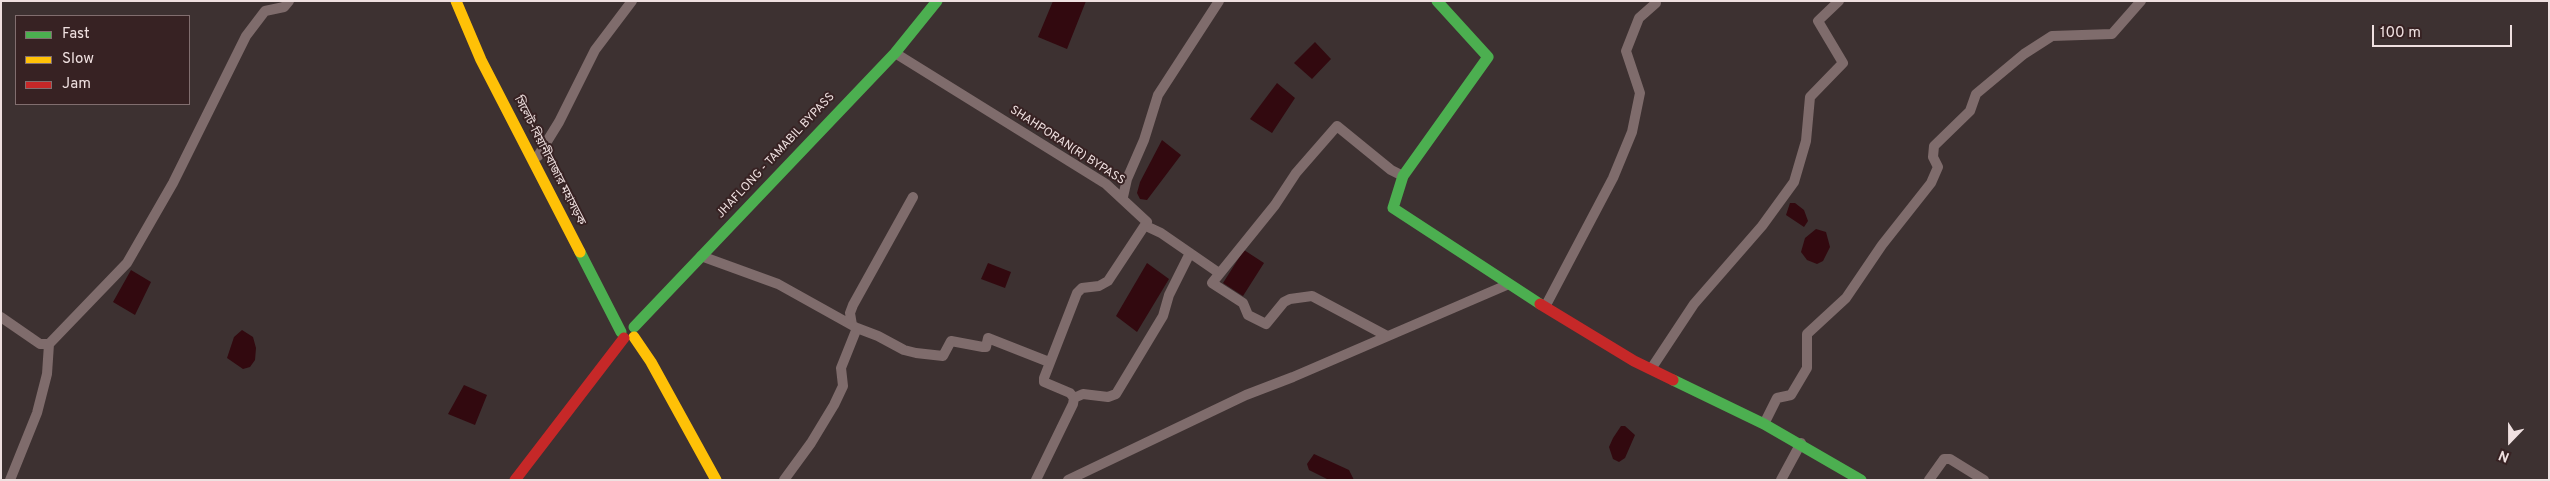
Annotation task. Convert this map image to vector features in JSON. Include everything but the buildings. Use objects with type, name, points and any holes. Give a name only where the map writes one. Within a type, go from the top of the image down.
[{"type":"main road","name":"সিলেট-বিয়ানীবাজার মহাসড়ক","points":[[456,1],[481,60],[628,333]]},
{"type":"main road","name":"সিলেট-বিয়ানীবাজার মহাসড়ক","points":[[462,1],[486,57],[628,333]]},
{"type":"main road","name":"JHAFLONG - TAMABIL BYPASS","points":[[515,480],[628,333],[895,53],[937,1]]},
{"type":"main road","points":[[1441,2],[1488,57],[1403,176],[1393,208],[1545,307],[1651,369],[1801,443],[1861,480]]},
{"type":"main road","points":[[628,333],[708,480]]},
{"type":"main road","points":[[628,333],[651,362],[716,480]]},
{"type":"street","points":[[10,480],[37,413],[47,374],[49,344],[127,263],[173,183],[246,36],[265,11],[284,7],[289,1]]},
{"type":"street","points":[[538,156],[559,122],[596,50],[632,1]]},
{"type":"street","points":[[1123,197],[1127,179],[1144,140],[1158,95],[1220,1]]},
{"type":"street","points":[[1651,369],[1694,304],[1762,226],[1794,182],[1806,141],[1810,97],[1843,64],[1818,21],[1839,1]]},
{"type":"street","points":[[1764,424],[1777,398],[1791,395],[1807,368],[1807,334],[1846,298],[1887,238],[1931,183],[1938,167],[1933,156],[1934,146],[1970,110],[1976,94],[2024,54],[2052,36],[2112,34],[2141,1]]},
{"type":"street","points":[[1545,307],[1613,178],[1632,132],[1640,93],[1626,51],[1639,18],[1656,3]]},
{"type":"street","name":"SHAHPORAN(R) BYPASS","points":[[895,53],[1106,184],[1142,215],[1147,222],[1146,226]]},
{"type":"street","points":[[1387,336],[1312,296],[1290,299],[1284,302],[1266,324],[1248,315],[1243,303],[1212,283],[1275,205],[1296,173],[1338,126],[1391,170],[1403,176]]},
{"type":"street","points":[[784,480],[811,443],[843,386],[841,368],[854,326],[850,313],[913,198]]},
{"type":"street","points":[[1036,480],[1073,404],[1074,398],[1070,393],[1044,382],[1044,374],[1077,293],[1082,288],[1099,286],[1108,281],[1146,226],[1161,233],[1219,273]]},
{"type":"street","points":[[1074,398],[1083,394],[1108,397],[1116,394],[1163,316],[1169,295],[1190,254]]},
{"type":"street","points":[[701,256],[778,284],[854,326],[904,350],[943,356],[951,341],[986,347],[988,338],[1049,362]]},
{"type":"street","points":[[1068,480],[1246,395],[1509,284]]},
{"type":"street","points":[[1,317],[40,344],[49,344]]},
{"type":"street","points":[[1781,480],[1801,443]]},
{"type":"street","points":[[1929,480],[1944,459],[1950,459],[1984,480]]},
{"type":"shaded area","points":[[1053,1],[1086,1],[1067,49],[1038,37]]},
{"type":"shaded area","points":[[1315,42],[1331,59],[1312,79],[1294,63]]},
{"type":"shaded area","points":[[1277,83],[1295,98],[1272,133],[1250,119]]},
{"type":"shaded area","points":[[1162,140],[1181,155],[1147,200],[1140,199],[1137,193],[1140,182]]},
{"type":"shaded area","points":[[1790,203],[1795,203],[1804,210],[1808,221],[1804,227],[1786,215]]},
{"type":"shaded area","points":[[1816,229],[1826,232],[1830,247],[1823,261],[1817,264],[1807,260],[1801,252],[1805,238]]},
{"type":"shaded area","points":[[1244,250],[1264,263],[1243,296],[1223,283]]},
{"type":"shaded area","points":[[988,263],[1011,272],[1005,288],[981,279]]},
{"type":"shaded area","points":[[1147,263],[1169,279],[1137,332],[1116,316]]},
{"type":"shaded area","points":[[131,270],[151,282],[135,315],[113,302]]},
{"type":"shaded area","points":[[242,330],[253,337],[256,348],[255,360],[250,367],[243,369],[227,358],[234,337]]},
{"type":"shaded area","points":[[464,385],[487,395],[475,425],[448,414]]},
{"type":"shaded area","points":[[1621,426],[1625,426],[1635,435],[1625,458],[1619,462],[1613,459],[1609,447]]},
{"type":"shaded area","points":[[1314,454],[1349,470],[1354,480],[1329,480],[1309,470],[1307,464]]},
{"type":"traffic: fast","points":[[634,327],[895,53],[937,1]]},
{"type":"traffic: fast","points":[[1437,1],[1488,57],[1403,176],[1393,208],[1540,304]]},
{"type":"traffic: fast","points":[[580,252],[621,332]]},
{"type":"traffic: fast","points":[[1673,380],[1764,424],[1861,480]]},
{"type":"traffic: slow","points":[[456,1],[481,60],[580,252]]},
{"type":"traffic: slow","points":[[634,337],[651,362],[716,480]]},
{"type":"traffic: jam","points":[[1540,304],[1634,361],[1673,380]]},
{"type":"traffic: jam","points":[[515,480],[624,338]]}]
